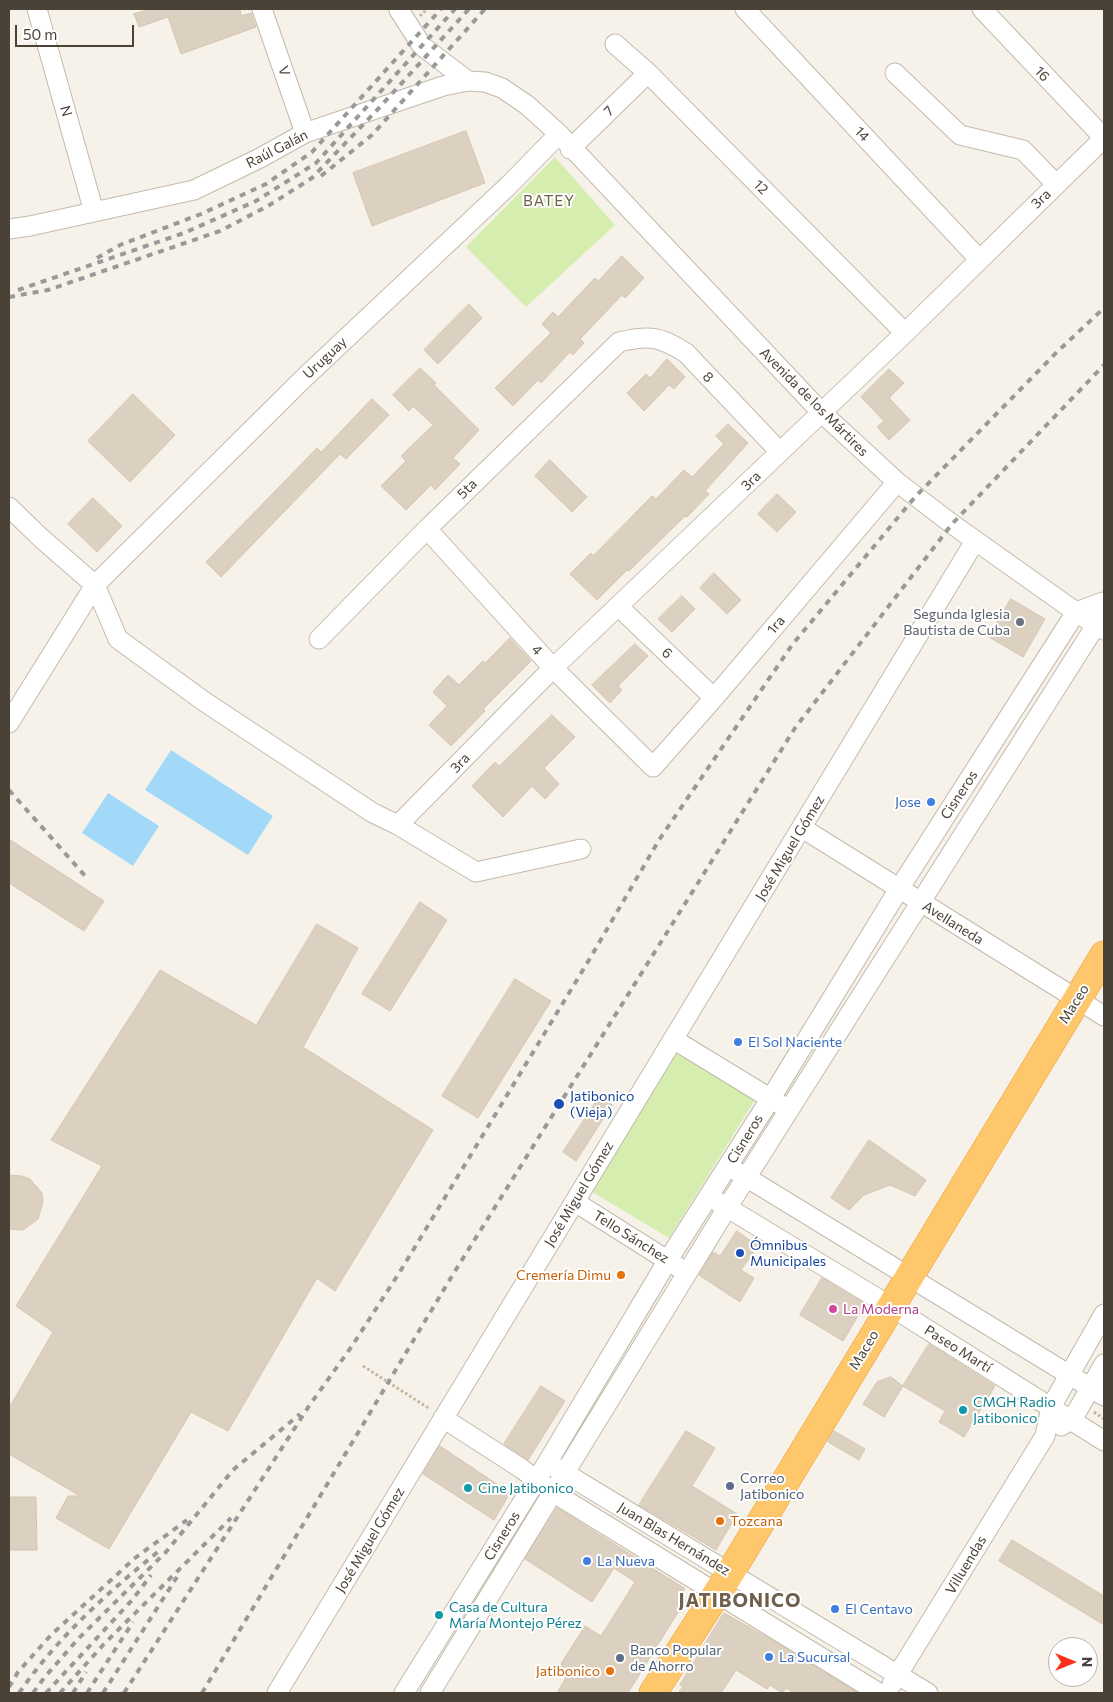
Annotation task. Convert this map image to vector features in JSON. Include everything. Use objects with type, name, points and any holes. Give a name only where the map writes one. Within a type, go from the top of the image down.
[{"type":"highway","name":"Maceo","points":[[653,1693],[723,1584],[1104,955]]},
{"type":"street","name":"N","points":[[37,9],[94,212]]},
{"type":"street","name":"V","points":[[262,9],[305,133]]},
{"type":"street","name":"14","points":[[745,9],[979,259]]},
{"type":"street","name":"16","points":[[982,9],[1104,138]]},
{"type":"street","points":[[399,10],[422,46],[468,81]]},
{"type":"street","name":"12","points":[[615,44],[648,72],[905,333]]},
{"type":"street","name":"7","points":[[565,142],[648,72]]},
{"type":"street","points":[[895,74],[960,135],[1023,150],[1056,184]]},
{"type":"street","name":"Raúl Galán","points":[[9,229],[194,190],[260,158],[305,133],[443,86],[468,81],[485,82],[502,88],[527,105],[565,142]]},
{"type":"street","name":"3ra","points":[[398,825],[553,668],[905,333],[1104,138]]},
{"type":"street","name":"Avenida de los Mártires","points":[[565,142],[821,412],[897,482],[975,541],[1100,627]]},
{"type":"street","name":"Uruguay","points":[[9,723],[95,585],[304,378],[508,186],[565,142]]},
{"type":"street","name":"8","points":[[618,342],[653,337],[670,342],[686,353],[780,452]]},
{"type":"street","name":"5ta","points":[[318,639],[427,528],[618,342]]},
{"type":"street","name":"1ra","points":[[653,767],[897,482]]},
{"type":"street","points":[[9,507],[95,585],[118,639],[205,702],[373,813],[398,825],[476,872],[581,848]]},
{"type":"street","name":"4","points":[[427,528],[553,668],[653,767]]},
{"type":"street","name":"José Miguel Gómez","points":[[277,1693],[975,541]]},
{"type":"street","name":"Cisneros","points":[[404,1693],[547,1463],[668,1260],[771,1098],[899,889],[1076,612],[1103,601],[1100,627],[920,903],[728,1208],[430,1693]]},
{"type":"street","name":"6","points":[[619,607],[714,698]]},
{"type":"street","name":"Avellaneda","points":[[802,828],[1104,1016]]},
{"type":"street","points":[[673,1040],[790,1110]]},
{"type":"street","points":[[728,1166],[907,1278],[1097,1392]]},
{"type":"street","name":"Paseo Martí","points":[[708,1196],[890,1306],[1104,1441]]},
{"type":"street","name":"Tello Sánchez","points":[[575,1202],[688,1274]]},
{"type":"street","name":"Villuendas","points":[[886,1693],[1045,1436],[1051,1407],[1068,1374],[1104,1314]]},
{"type":"street","points":[[1072,1420],[1097,1392],[1104,1364]]},
{"type":"street","name":"Juan Blas Hernández","points":[[443,1418],[554,1493],[898,1675],[928,1693]]},
{"type":"street","name":"Villuendas","points":[[1045,1436],[1072,1420]]},
{"type":"street","name":"Juan Blas Hernández","points":[[547,1463],[566,1474],[879,1693]]},
{"type":"path","points":[[363,1366],[443,1418]]},
{"type":"path","points":[[1093,1412],[1104,1419]]},
{"type":"green space","points":[[555,157],[615,225],[526,307],[466,247]]},
{"type":"green space","points":[[674,1047],[755,1100],[669,1238],[589,1190]]},
{"type":"water","points":[[171,750],[273,816],[248,855],[145,790]]},
{"type":"water","points":[[108,793],[159,826],[133,866],[82,833]]},
{"type":"building","points":[[151,9],[240,9],[241,16],[251,13],[256,27],[181,54],[168,17],[139,27],[134,14]]},
{"type":"building","points":[[466,131],[485,183],[372,226],[353,173]]},
{"type":"building","points":[[622,256],[644,278],[625,298],[622,295],[580,339],[584,343],[573,355],[570,352],[541,383],[538,380],[513,406],[495,388],[551,333],[542,324],[553,312],[558,317],[595,278],[598,281]]},
{"type":"building","points":[[469,304],[482,318],[438,364],[424,350]]},
{"type":"building","points":[[667,359],[685,377],[674,389],[669,385],[644,411],[627,393],[646,374],[650,378]]},
{"type":"building","points":[[420,368],[436,383],[434,385],[479,430],[453,458],[460,464],[435,490],[431,485],[406,510],[381,486],[406,461],[401,456],[433,425],[413,406],[409,411],[393,395]]},
{"type":"building","points":[[889,369],[904,383],[889,398],[910,420],[889,440],[877,427],[884,421],[861,397]]},
{"type":"building","points":[[133,394],[175,435],[130,482],[88,441]]},
{"type":"building","points":[[372,399],[389,415],[346,459],[340,454],[221,577],[206,562],[317,448],[321,452]]},
{"type":"building","points":[[728,424],[748,443],[705,491],[709,494],[687,517],[685,516],[597,600],[570,574],[591,553],[593,556],[652,496],[656,499],[684,470],[692,477],[724,444],[716,436]]},
{"type":"building","points":[[550,460],[587,497],[572,512],[535,476]]},
{"type":"building","points":[[777,494],[796,512],[777,532],[758,514]]},
{"type":"building","points":[[93,498],[122,526],[97,552],[68,524]]},
{"type":"building","points":[[714,573],[741,600],[727,614],[700,588]]},
{"type":"building","points":[[682,596],[695,609],[672,632],[658,619]]},
{"type":"building","points":[[1011,599],[1045,619],[1023,657],[989,637]]},
{"type":"building","points":[[510,638],[531,661],[483,709],[485,711],[451,746],[429,725],[447,706],[433,692],[448,675],[459,685]]},
{"type":"building","points":[[635,644],[648,656],[618,686],[622,690],[610,703],[592,685]]},
{"type":"building","points":[[552,715],[575,737],[544,768],[559,784],[545,799],[532,786],[503,817],[472,786],[495,762],[499,766]]},
{"type":"building","points":[[9,839],[104,901],[84,931],[9,883]]},
{"type":"building","points":[[420,902],[447,920],[390,1011],[362,994]]},
{"type":"building","points":[[317,924],[358,948],[303,1047],[433,1130],[335,1291],[317,1278],[228,1431],[191,1412],[109,1549],[56,1518],[68,1496],[80,1496],[9,1454],[9,1408],[53,1332],[16,1306],[102,1166],[51,1140],[160,970],[256,1025]]},
{"type":"building","points":[[515,979],[551,1001],[478,1118],[442,1096]]},
{"type":"building","points":[[600,1096],[612,1105],[576,1161],[563,1152]]},
{"type":"building","points":[[869,1140],[926,1180],[915,1196],[890,1185],[864,1195],[849,1210],[831,1198]]},
{"type":"building","points":[[9,1175],[30,1179],[42,1193],[43,1202],[38,1219],[23,1230],[9,1229]]},
{"type":"building","points":[[737,1231],[758,1246],[741,1270],[754,1278],[740,1302],[699,1275],[713,1252],[720,1256]]},
{"type":"building","name":"La Moderna","points":[[822,1278],[865,1304],[843,1341],[800,1315]]},
{"type":"building","points":[[929,1344],[995,1386],[964,1437],[939,1422],[945,1411],[903,1386]]},
{"type":"building","points":[[891,1377],[903,1386],[884,1417],[863,1404],[877,1382]]},
{"type":"building","points":[[541,1386],[565,1401],[528,1460],[504,1444]]},
{"type":"building","points":[[686,1431],[715,1448],[692,1486],[737,1514],[716,1550],[639,1505]]},
{"type":"building","points":[[834,1431],[865,1449],[859,1460],[828,1442]]},
{"type":"building","points":[[440,1446],[510,1493],[494,1520],[423,1474]]},
{"type":"building","points":[[9,1497],[36,1497],[37,1550],[9,1550]]},
{"type":"building","points":[[557,1508],[684,1588],[685,1601],[628,1693],[557,1693],[567,1676],[557,1670],[585,1626],[601,1636],[635,1582],[614,1568],[592,1602],[525,1559]]},
{"type":"building","points":[[1012,1540],[1104,1596],[1104,1625],[999,1561]]},
{"type":"building","points":[[724,1613],[858,1693],[794,1693],[786,1688],[782,1693],[770,1685],[767,1689],[736,1670],[721,1693],[678,1693],[683,1687],[680,1685]]},
{"type":"railway","points":[[97,258],[120,245],[201,214],[266,184],[312,152],[441,9]]},
{"type":"railway","points":[[18,290],[184,233],[256,201],[316,163],[455,9]]},
{"type":"railway","points":[[9,297],[48,290],[220,231],[268,206],[312,178],[469,9]]},
{"type":"railway","points":[[321,176],[372,135],[485,9]]},
{"type":"railway","points":[[124,1693],[309,1406],[352,1346],[401,1270],[589,960],[659,840],[792,645],[915,497],[1057,352],[1104,308]]},
{"type":"railway","points":[[202,1693],[455,1271],[795,728],[952,524],[1104,365]]},
{"type":"railway","points":[[9,790],[87,878]]},
{"type":"railway","points":[[33,1693],[78,1639],[166,1552],[233,1470],[300,1414]]},
{"type":"railway","points":[[60,1693],[104,1644],[231,1518]]},
{"type":"railway","points":[[9,1687],[18,1672],[51,1635],[135,1558],[187,1520]]},
{"type":"railway","points":[[19,1693],[66,1635],[102,1600],[159,1551]]},
{"type":"railway","points":[[46,1693],[133,1599],[151,1575]]},
{"type":"railway","points":[[103,1693],[177,1577]]},
{"type":"railway","points":[[87,1693],[133,1622]]},
{"type":"railway","points":[[73,1693],[86,1672]]},
{"type":"place","name":"Segunda Iglesia Bautista de Cuba","points":[[1020,622]]},
{"type":"place","name":"Jose","points":[[931,802]]},
{"type":"place","name":"El Sol Naciente","points":[[738,1042]]},
{"type":"place","name":"Jatibonico (Vieja)","points":[[559,1104]]},
{"type":"place","name":"Ómnibus Municipales","points":[[740,1253]]},
{"type":"place","name":"Cremería Dimu","points":[[621,1275]]},
{"type":"place","name":"La Moderna","points":[[833,1309]]},
{"type":"place","name":"CMGH Radio Jatibonico","points":[[963,1410]]},
{"type":"place","name":"Correo Jatibonico","points":[[730,1486]]},
{"type":"place","name":"Cine Jatibonico","points":[[468,1488]]},
{"type":"place","name":"Tozcana","points":[[720,1521]]},
{"type":"place","name":"La Nueva","points":[[587,1561]]},
{"type":"place","name":"El Centavo","points":[[835,1609]]},
{"type":"place","name":"Casa de Cultura María Montejo Pérez","points":[[439,1615]]},
{"type":"place","name":"La Sucursal","points":[[769,1657]]},
{"type":"place","name":"Banco Popular de Ahorro","points":[[620,1658]]},
{"type":"place","name":"Jatibonico","points":[[610,1671]]},
{"type":"district","name":"BATEY","points":[[549,201]]},
{"type":"district","name":"JATIBONICO","points":[[740,1601]]}]
